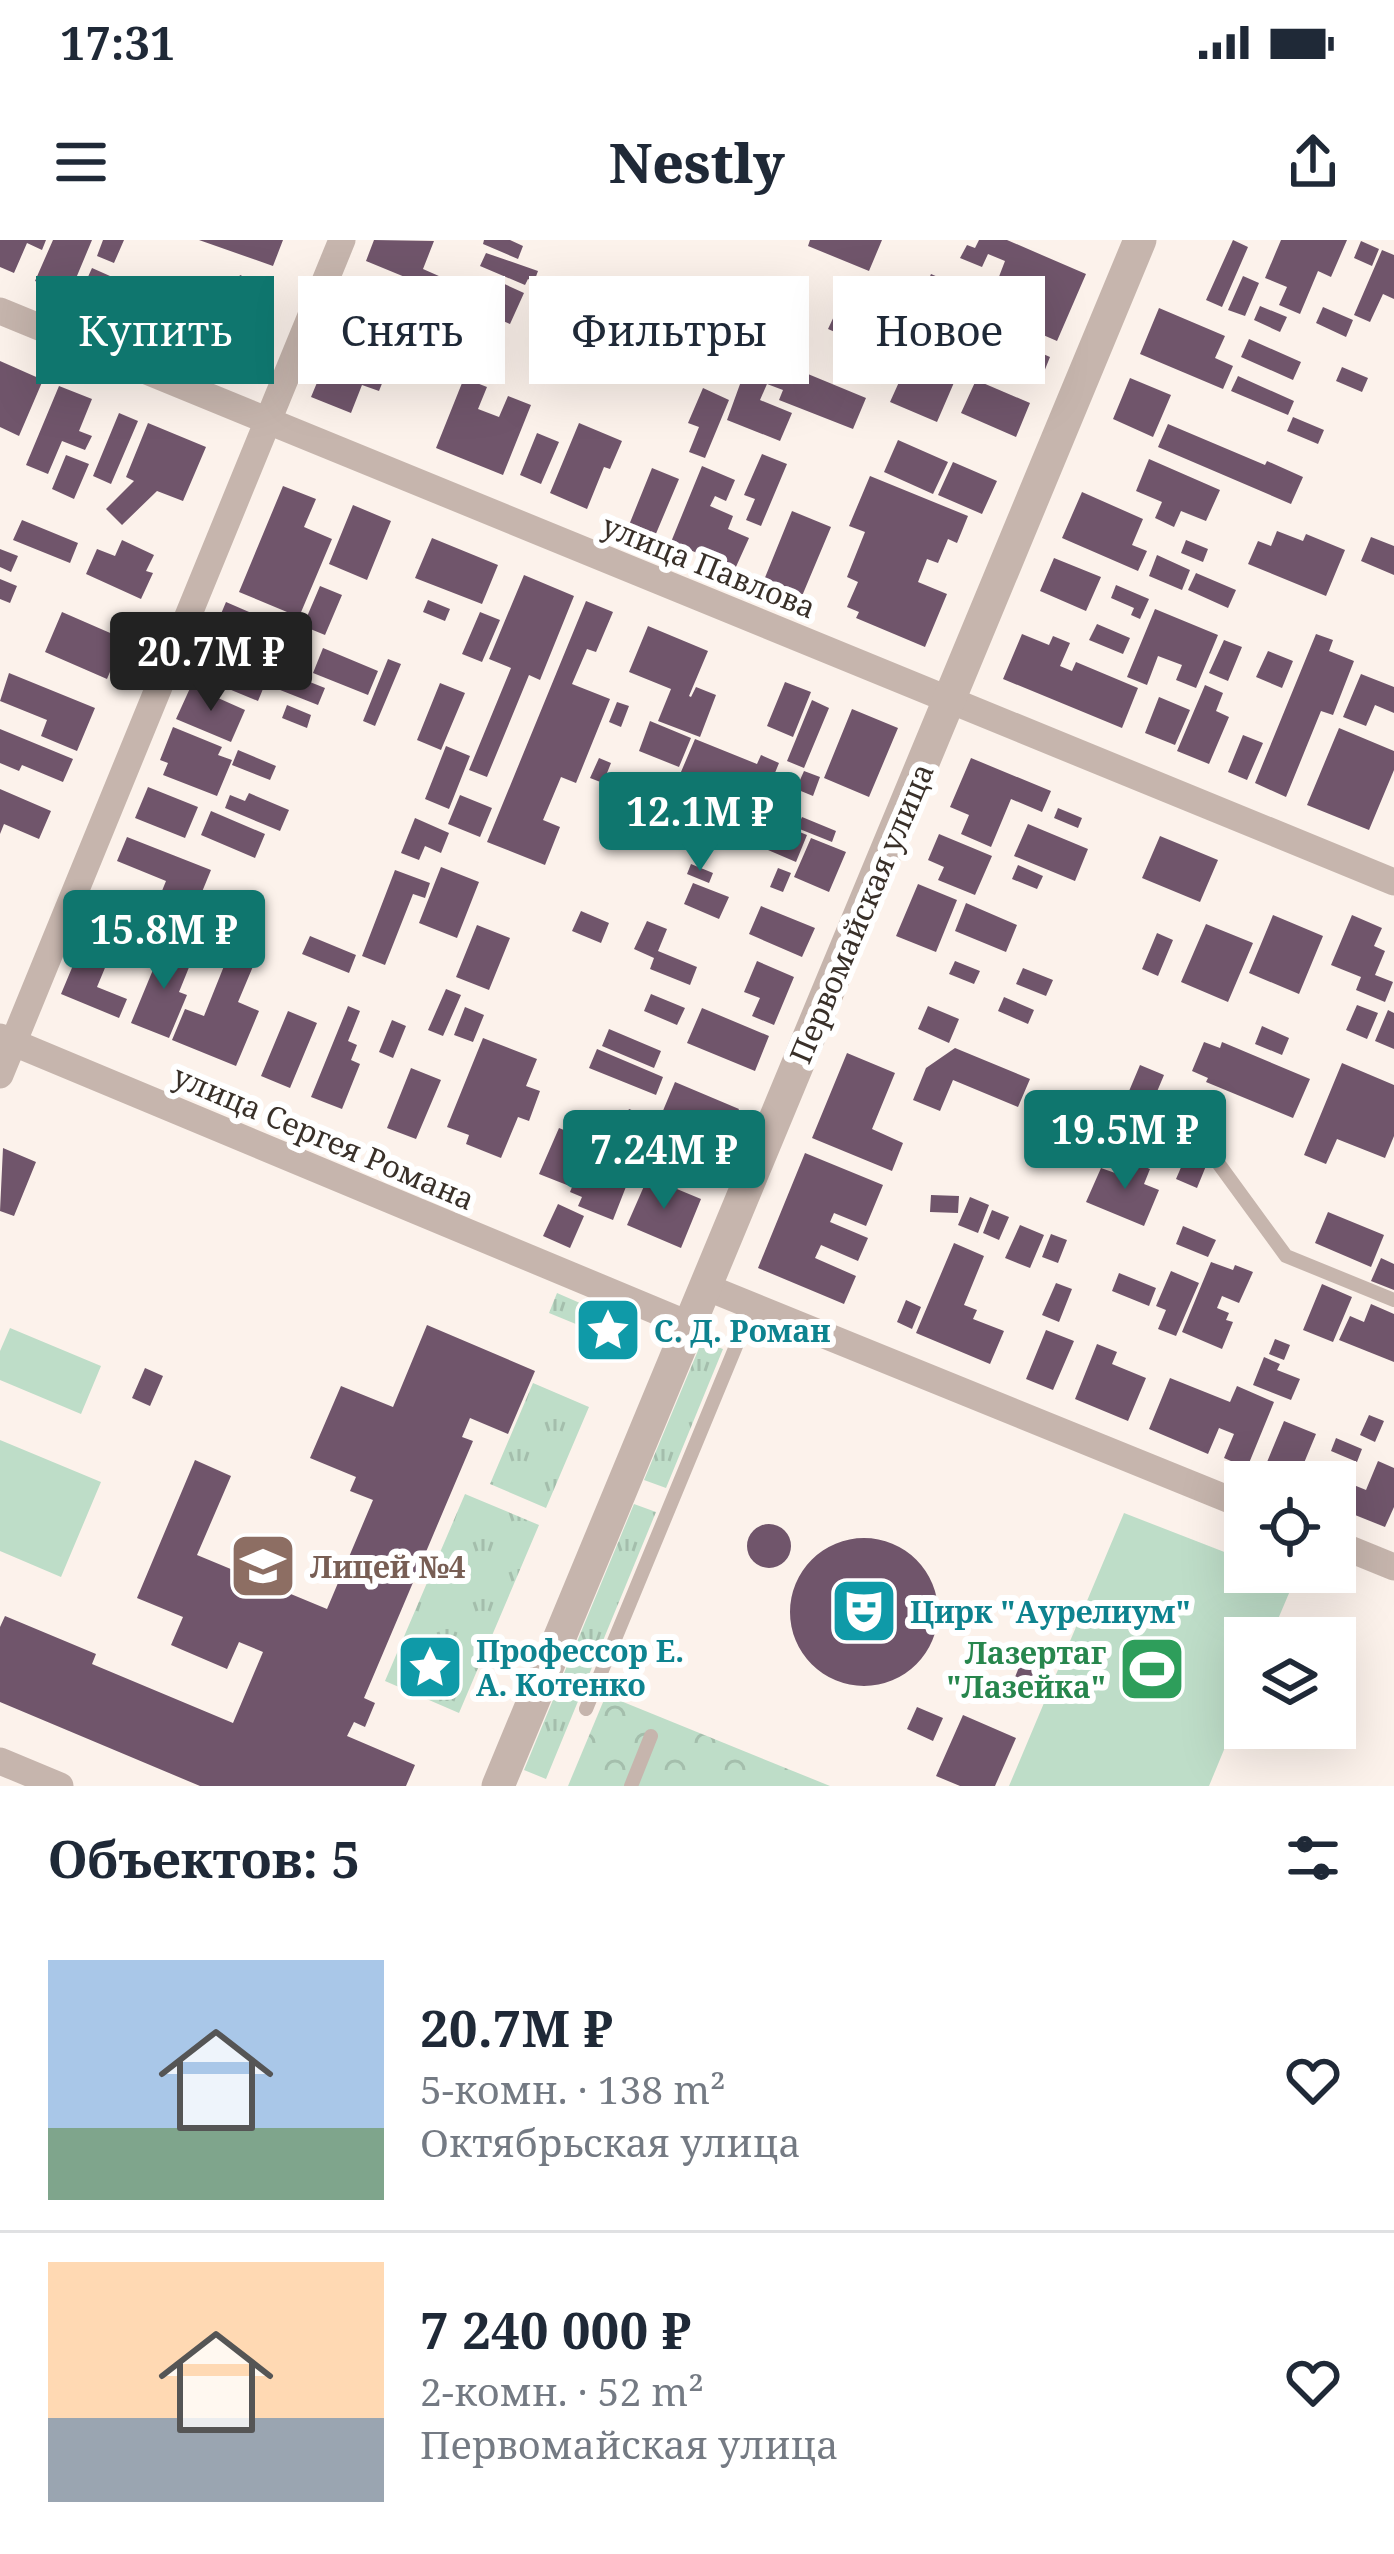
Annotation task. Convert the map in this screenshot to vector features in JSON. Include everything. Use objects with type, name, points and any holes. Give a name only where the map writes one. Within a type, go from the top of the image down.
[{"type":"street","points":[[0,1075],[7,1040],[342,240]]},
{"type":"street","name":"Первомайская улица","points":[[498,1786],[1140,240]]},
{"type":"street","name":"улица Павлова","points":[[0,310],[1394,882]]},
{"type":"street","name":"улица Сергея Романа","points":[[7,1040],[690,1324]]},
{"type":"street","points":[[706,1286],[1224,1497]]},
{"type":"street","points":[[1356,1552],[1394,1567]]},
{"type":"street","points":[[0,1761],[60,1786]]},
{"type":"lane","points":[[1186,1119],[1286,1256],[1394,1300]]},
{"type":"lane","points":[[586,1709],[752,1305]]},
{"type":"lane","points":[[631,1786],[651,1736]]},
{"type":"green space","points":[[557,1293],[596,1310],[588,1329],[549,1313]]},
{"type":"green space","points":[[10,1328],[101,1366],[81,1414],[0,1380],[0,1351]]},
{"type":"green space","points":[[702,1341],[723,1349],[666,1488],[644,1480]]},
{"type":"green space","points":[[533,1383],[589,1407],[546,1508],[490,1484]]},
{"type":"green space","points":[[0,1440],[101,1482],[61,1577],[0,1551]]},
{"type":"green space","points":[[465,1494],[539,1525],[459,1713],[385,1681]]},
{"type":"green space","points":[[634,1504],[656,1512],[546,1779],[524,1770]]},
{"type":"green space","name":"Лазертаг \"Лазейка\"","points":[[1124,1513],[1224,1552],[1224,1593],[1289,1593],[1279,1617],[1224,1617],[1224,1749],[1209,1786],[1009,1786]]},
{"type":"green space","points":[[606,1695],[830,1786],[568,1786]]},
{"type":"building","points":[[0,240],[46,240],[42,250],[27,243],[14,273],[0,267]]},
{"type":"building","points":[[53,240],[92,240],[77,276],[37,276]]},
{"type":"building","points":[[103,240],[124,240],[114,263],[97,256]]},
{"type":"building","points":[[199,240],[283,240],[273,266]]},
{"type":"building","points":[[374,240],[434,241],[423,269],[439,276],[402,276],[366,261]]},
{"type":"building","points":[[484,240],[510,240],[523,246],[518,259],[483,244]]},
{"type":"building","points":[[810,240],[882,240],[869,271],[808,246]]},
{"type":"building","points":[[979,240],[1007,240],[1086,274],[1057,341],[1045,336],[1045,276],[999,276],[1005,261],[988,254],[982,267],[960,258],[967,245],[975,248]]},
{"type":"building","points":[[1233,240],[1248,247],[1222,307],[1206,300]]},
{"type":"building","points":[[1281,240],[1347,240],[1331,277],[1318,271],[1300,314],[1279,305],[1287,287],[1265,278]]},
{"type":"building","points":[[1361,241],[1379,249],[1372,266],[1354,258]]},
{"type":"building","points":[[1382,250],[1394,255],[1394,299],[1383,294],[1370,322],[1354,315]]},
{"type":"building","points":[[486,253],[538,271],[525,285],[480,266]]},
{"type":"building","points":[[1243,276],[1259,283],[1245,316],[1228,310]]},
{"type":"building","points":[[505,284],[524,293],[510,324],[505,322]]},
{"type":"building","points":[[1260,306],[1287,317],[1280,332],[1254,320]]},
{"type":"building","points":[[1323,307],[1353,320],[1346,337],[1316,323]]},
{"type":"building","points":[[1159,308],[1225,336],[1215,358],[1233,366],[1223,389],[1140,354]]},
{"type":"building","points":[[1249,339],[1301,362],[1293,380],[1241,357]]},
{"type":"building","points":[[0,361],[36,377],[36,384],[41,384],[19,436],[0,427]]},
{"type":"building","points":[[1342,367],[1368,378],[1362,392],[1336,381]]},
{"type":"building","points":[[809,374],[866,398],[853,429],[779,400],[783,390],[767,384],[809,384]]},
{"type":"building","points":[[1238,376],[1294,401],[1288,415],[1231,391]]},
{"type":"building","points":[[1130,378],[1171,395],[1153,437],[1113,419]]},
{"type":"building","points":[[316,384],[382,384],[379,391],[362,385],[351,413],[311,397]]},
{"type":"building","points":[[462,384],[487,387],[478,409],[499,417],[508,396],[531,405],[503,475],[436,448]]},
{"type":"building","points":[[740,384],[767,384],[760,400],[792,413],[780,441],[727,420]]},
{"type":"building","points":[[898,384],[953,384],[937,422],[890,402]]},
{"type":"building","points":[[974,384],[985,384],[1030,403],[1016,437],[961,413]]},
{"type":"building","points":[[59,386],[92,399],[79,431],[92,436],[85,450],[62,441],[48,474],[26,465]]},
{"type":"building","points":[[703,388],[729,400],[705,458],[689,452],[699,427],[688,423]]},
{"type":"building","points":[[119,413],[138,421],[111,484],[93,476]]},
{"type":"building","points":[[1293,417],[1324,430],[1318,444],[1287,431]]},
{"type":"building","points":[[148,423],[206,447],[183,501],[157,491],[122,525],[106,509],[134,481],[126,477]]},
{"type":"building","points":[[579,423],[622,441],[610,469],[604,467],[587,509],[550,493]]},
{"type":"building","points":[[1168,424],[1303,477],[1291,504],[1158,447]]},
{"type":"building","points":[[537,433],[559,442],[541,484],[520,475]]},
{"type":"building","points":[[898,440],[948,462],[933,494],[884,472]]},
{"type":"building","points":[[762,454],[787,464],[761,526],[746,520],[755,499],[744,495]]},
{"type":"building","points":[[66,455],[89,464],[74,499],[52,489]]},
{"type":"building","points":[[1149,459],[1220,490],[1206,521],[1181,511],[1174,527],[1155,518],[1162,502],[1136,491]]},
{"type":"building","points":[[953,462],[997,481],[982,514],[938,495]]},
{"type":"building","points":[[702,466],[735,480],[726,501],[715,496],[710,506],[733,516],[728,529],[749,538],[735,569],[671,542]]},
{"type":"building","points":[[652,468],[679,479],[655,536],[629,525]]},
{"type":"building","points":[[870,476],[968,516],[957,543],[948,539],[938,563],[927,559],[918,582],[947,594],[925,647],[856,618],[859,612],[847,607],[858,582],[847,577],[865,532],[849,526]]},
{"type":"building","points":[[283,486],[316,499],[304,527],[332,539],[299,617],[239,592]]},
{"type":"building","points":[[1082,492],[1143,519],[1132,545],[1147,551],[1138,571],[1062,538]]},
{"type":"building","points":[[353,505],[391,521],[367,580],[329,564]]},
{"type":"building","points":[[792,511],[831,527],[802,596],[764,580]]},
{"type":"building","points":[[22,520],[78,543],[70,563],[13,540]]},
{"type":"building","points":[[1277,531],[1303,541],[1306,534],[1345,550],[1326,596],[1248,564],[1258,541],[1271,546]]},
{"type":"building","points":[[1371,537],[1394,546],[1394,575],[1361,561]]},
{"type":"building","points":[[432,538],[498,565],[482,604],[415,578]]},
{"type":"building","points":[[122,540],[154,555],[146,571],[153,573],[141,599],[86,574],[97,549],[115,556]]},
{"type":"building","points":[[1186,540],[1208,549],[1203,562],[1181,553]]},
{"type":"building","points":[[0,549],[18,556],[11,572],[0,567]]},
{"type":"building","points":[[1157,555],[1190,570],[1182,590],[1149,576]]},
{"type":"building","points":[[1054,558],[1101,577],[1086,611],[1040,591]]},
{"type":"building","points":[[1196,573],[1236,590],[1228,608],[1188,590]]},
{"type":"building","points":[[524,575],[574,596],[540,680],[529,675],[487,777],[469,770],[511,668],[489,659]]},
{"type":"building","points":[[0,579],[17,586],[10,603],[0,599]]},
{"type":"building","points":[[1116,585],[1149,599],[1140,619],[1131,615],[1134,608],[1111,598]]},
{"type":"building","points":[[320,586],[342,595],[325,635],[303,626]]},
{"type":"building","points":[[428,600],[450,609],[445,621],[423,612]]},
{"type":"building","points":[[586,601],[613,612],[596,652],[587,649],[572,684],[610,699],[576,783],[561,777],[543,820],[560,827],[545,865],[487,842]]},
{"type":"building","points":[[226,602],[265,619],[254,645],[215,628]]},
{"type":"building","points":[[1155,609],[1218,635],[1196,688],[1176,680],[1182,665],[1158,656],[1147,685],[1127,677]]},
{"type":"building","points":[[62,612],[124,639],[107,679],[45,652]]},
{"type":"building","points":[[480,612],[500,620],[482,662],[462,654]]},
{"type":"building","points":[[1097,624],[1130,638],[1123,654],[1089,640]]},
{"type":"building","points":[[648,626],[708,651],[689,696],[696,687],[716,695],[700,737],[658,721],[671,689],[629,672]]},
{"type":"building","points":[[1022,634],[1049,645],[1053,636],[1070,643],[1060,666],[1072,671],[1076,662],[1138,688],[1122,728],[1003,679]]},
{"type":"building","points":[[1316,634],[1333,640],[1329,651],[1354,661],[1333,715],[1321,711],[1286,797],[1255,783]]},
{"type":"building","points":[[1224,640],[1242,647],[1228,681],[1209,673]]},
{"type":"building","points":[[209,642],[325,688],[318,705],[265,684],[258,701],[195,675]]},
{"type":"building","points":[[323,648],[378,671],[368,695],[313,673]]},
{"type":"building","points":[[1268,651],[1293,661],[1282,688],[1256,677]]},
{"type":"building","points":[[388,659],[401,664],[375,726],[363,721]]},
{"type":"building","points":[[9,673],[95,708],[77,751],[41,736],[47,720],[0,701]]},
{"type":"building","points":[[1361,674],[1394,687],[1394,713],[1375,705],[1366,726],[1343,717]]},
{"type":"building","points":[[785,682],[811,692],[793,737],[767,726]]},
{"type":"building","points":[[440,683],[465,693],[441,750],[417,740]]},
{"type":"building","points":[[1205,685],[1223,693],[1216,711],[1229,717],[1209,764],[1177,751]]},
{"type":"building","points":[[191,686],[245,710],[231,742],[176,719]]},
{"type":"building","points":[[1159,697],[1190,710],[1175,745],[1145,733]]},
{"type":"building","points":[[812,700],[829,708],[804,768],[787,761]]},
{"type":"building","points":[[617,702],[629,706],[621,727],[609,722]]},
{"type":"building","points":[[287,705],[311,715],[307,728],[282,718]]},
{"type":"building","points":[[852,709],[898,728],[869,797],[824,778]]},
{"type":"building","points":[[650,721],[691,738],[679,767],[639,751]]},
{"type":"building","points":[[173,727],[222,747],[218,755],[232,760],[217,796],[163,775],[168,763],[160,760]]},
{"type":"building","points":[[1339,728],[1394,751],[1394,770],[1369,830],[1307,805]]},
{"type":"building","points":[[0,729],[73,759],[63,782],[22,765],[19,771],[0,763]]},
{"type":"building","points":[[1243,735],[1263,743],[1247,780],[1228,772]]},
{"type":"building","points":[[695,739],[757,764],[761,755],[779,763],[759,812],[678,779]]},
{"type":"building","points":[[446,746],[470,756],[449,809],[425,799]]},
{"type":"building","points":[[238,750],[276,766],[270,780],[232,765]]},
{"type":"building","points":[[599,758],[611,763],[603,783],[590,778]]},
{"type":"building","points":[[971,758],[1051,791],[1042,812],[1011,799],[991,847],[961,834],[969,815],[950,807]]},
{"type":"building","points":[[804,771],[820,777],[813,796],[796,789]]},
{"type":"building","points":[[148,787],[198,807],[185,838],[135,818]]},
{"type":"building","points":[[0,789],[51,811],[39,839],[4,824],[0,834]]},
{"type":"building","points":[[249,793],[289,810],[280,831],[225,808],[230,795],[245,801]]},
{"type":"building","points":[[460,795],[492,808],[480,837],[448,824]]},
{"type":"building","points":[[708,795],[807,835],[796,862],[700,817]]},
{"type":"building","points":[[1058,808],[1082,818],[1078,828],[1054,818]]},
{"type":"building","points":[[211,811],[265,834],[255,858],[201,835]]},
{"type":"building","points":[[802,817],[836,831],[832,842],[797,828]]},
{"type":"building","points":[[415,818],[449,833],[441,853],[425,846],[419,860],[401,853]]},
{"type":"building","points":[[1028,824],[1088,849],[1075,881],[1014,856]]},
{"type":"building","points":[[939,834],[992,856],[975,895],[938,880],[944,867],[928,860]]},
{"type":"building","points":[[1160,836],[1218,860],[1200,902],[1142,878]]},
{"type":"building","points":[[127,837],[211,870],[188,926],[153,913],[166,881],[117,861]]},
{"type":"building","points":[[811,838],[846,852],[829,892],[794,877]]},
{"type":"building","points":[[691,864],[713,873],[709,883],[687,874]]},
{"type":"building","points":[[1018,865],[1043,876],[1037,889],[1012,879]]},
{"type":"building","points":[[441,867],[479,882],[457,938],[419,923]]},
{"type":"building","points":[[778,868],[791,873],[783,892],[770,887]]},
{"type":"building","points":[[395,870],[430,883],[425,898],[413,894],[385,965],[362,956]]},
{"type":"building","points":[[693,883],[729,897],[719,919],[684,904]]},
{"type":"building","points":[[918,884],[957,900],[936,952],[896,936]]},
{"type":"building","points":[[107,895],[121,901],[111,924],[97,918]]},
{"type":"building","points":[[966,903],[1017,925],[1006,952],[955,931]]},
{"type":"building","points":[[761,906],[815,928],[802,957],[749,934]]},
{"type":"building","points":[[581,911],[609,923],[601,943],[572,931]]},
{"type":"building","points":[[221,915],[259,924],[244,961],[254,964],[238,1002],[259,1011],[236,1066],[172,1040],[185,1009],[204,1016],[224,966],[204,958]]},
{"type":"building","points":[[1273,915],[1323,936],[1299,994],[1249,973]]},
{"type":"building","points":[[1352,915],[1382,928],[1374,946],[1385,951],[1375,975],[1393,982],[1385,1002],[1356,990],[1361,977],[1331,965]]},
{"type":"building","points":[[647,921],[667,929],[658,951],[697,967],[690,985],[650,969],[654,958],[634,949]]},
{"type":"building","points":[[1206,924],[1253,943],[1228,1002],[1181,982]]},
{"type":"building","points":[[477,925],[510,938],[489,990],[456,977]]},
{"type":"building","points":[[1157,933],[1173,940],[1158,976],[1142,969]]},
{"type":"building","points":[[310,936],[356,955],[349,973],[302,954]]},
{"type":"building","points":[[84,939],[112,951],[97,987],[127,999],[119,1018],[61,994]]},
{"type":"building","points":[[164,943],[194,955],[179,992],[187,995],[169,1038],[131,1023]]},
{"type":"building","points":[[757,961],[794,977],[774,1025],[752,1016],[760,998],[744,992]]},
{"type":"building","points":[[955,961],[980,971],[974,984],[949,974]]},
{"type":"building","points":[[1023,968],[1053,980],[1046,996],[1016,984]]},
{"type":"building","points":[[446,989],[461,995],[443,1036],[428,1030]]},
{"type":"building","points":[[651,994],[685,1008],[677,1025],[644,1011]]},
{"type":"building","points":[[1004,997],[1034,1010],[1028,1024],[998,1011]]},
{"type":"building","points":[[1357,1005],[1378,1013],[1367,1039],[1346,1030]]},
{"type":"building","points":[[348,1006],[360,1011],[348,1041],[357,1045],[351,1060],[360,1064],[342,1109],[311,1097]]},
{"type":"building","points":[[928,1006],[959,1019],[949,1043],[918,1029]]},
{"type":"building","points":[[465,1007],[484,1015],[473,1042],[454,1035]]},
{"type":"building","points":[[702,1008],[769,1036],[755,1071],[687,1043]]},
{"type":"building","points":[[1388,1010],[1394,1013],[1394,1049],[1375,1041]]},
{"type":"building","points":[[288,1011],[317,1023],[290,1088],[261,1076]]},
{"type":"building","points":[[392,1020],[406,1026],[393,1058],[379,1052]]},
{"type":"building","points":[[1262,1026],[1289,1038],[1282,1055],[1255,1044]]},
{"type":"building","points":[[609,1029],[661,1051],[654,1068],[602,1046]]},
{"type":"building","points":[[483,1038],[537,1059],[526,1086],[540,1091],[529,1121],[518,1117],[501,1158],[466,1144],[469,1135],[447,1127]]},
{"type":"building","points":[[1204,1042],[1220,1048],[1222,1042],[1310,1079],[1293,1118],[1206,1082],[1208,1078],[1192,1071]]},
{"type":"building","points":[[955,1048],[1030,1079],[1018,1107],[953,1080],[940,1111],[913,1100],[926,1068]]},
{"type":"building","points":[[597,1049],[663,1077],[656,1095],[589,1068]]},
{"type":"building","points":[[847,1053],[895,1073],[872,1129],[903,1143],[892,1171],[812,1138]]},
{"type":"building","points":[[1342,1063],[1394,1085],[1394,1136],[1385,1158],[1337,1139],[1326,1164],[1304,1155]]},
{"type":"building","points":[[1140,1065],[1164,1075],[1140,1132],[1116,1122]]},
{"type":"building","points":[[411,1068],[441,1080],[416,1139],[387,1128]]},
{"type":"building","points":[[675,1082],[739,1109],[726,1140],[709,1133],[706,1140],[692,1134],[695,1127],[662,1113]]},
{"type":"building","points":[[629,1109],[686,1132],[678,1151],[635,1134],[638,1126],[624,1120]]},
{"type":"building","points":[[1069,1113],[1096,1124],[1089,1141],[1062,1130]]},
{"type":"building","points":[[559,1128],[591,1141],[583,1160],[629,1179],[613,1220],[578,1206],[582,1197],[570,1192],[572,1187],[539,1174]]},
{"type":"building","points":[[607,1128],[629,1137],[624,1151],[601,1141]]},
{"type":"building","points":[[3,1148],[36,1162],[14,1216],[0,1211]]},
{"type":"building","points":[[805,1153],[883,1185],[866,1226],[834,1213],[830,1222],[868,1238],[858,1261],[821,1245],[815,1258],[856,1276],[844,1304],[758,1268]]},
{"type":"building","points":[[1124,1158],[1150,1169],[1144,1184],[1159,1190],[1144,1226],[1086,1202],[1101,1168],[1118,1174]]},
{"type":"building","points":[[1185,1158],[1206,1166],[1197,1188],[1176,1179]]},
{"type":"building","points":[[648,1177],[701,1199],[681,1248],[627,1225]]},
{"type":"building","points":[[931,1195],[959,1196],[958,1213],[930,1212]]},
{"type":"building","points":[[970,1197],[989,1205],[978,1233],[958,1225]]},
{"type":"building","points":[[558,1204],[584,1216],[570,1248],[543,1236]]},
{"type":"building","points":[[992,1210],[1009,1217],[999,1240],[983,1233]]},
{"type":"building","points":[[1328,1212],[1384,1235],[1371,1267],[1315,1243]]},
{"type":"building","points":[[1020,1225],[1044,1235],[1030,1268],[1005,1258]]},
{"type":"building","points":[[1183,1226],[1216,1240],[1208,1257],[1176,1244]]},
{"type":"building","points":[[1051,1234],[1067,1240],[1058,1263],[1042,1257]]},
{"type":"building","points":[[954,1243],[984,1256],[964,1305],[977,1310],[973,1319],[1004,1331],[990,1364],[916,1333]]},
{"type":"building","points":[[1381,1258],[1394,1264],[1394,1290],[1371,1281]]},
{"type":"building","points":[[1211,1262],[1253,1272],[1239,1303],[1222,1296],[1217,1308],[1229,1313],[1226,1320],[1233,1322],[1222,1349],[1182,1332]]},
{"type":"building","points":[[1171,1271],[1199,1283],[1176,1336],[1158,1329],[1166,1310],[1156,1306]]},
{"type":"building","points":[[1119,1273],[1156,1288],[1149,1306],[1112,1291]]},
{"type":"building","points":[[1056,1283],[1072,1289],[1059,1322],[1042,1315]]},
{"type":"building","points":[[1322,1284],[1352,1297],[1333,1342],[1303,1330]]},
{"type":"building","points":[[906,1300],[921,1307],[912,1329],[897,1322]]},
{"type":"building","points":[[1371,1304],[1394,1314],[1394,1362],[1339,1340],[1350,1316],[1364,1322]]},
{"type":"building","points":[[427,1325],[535,1371],[508,1434],[470,1418],[462,1437],[473,1441],[364,1698],[375,1703],[365,1727],[354,1722],[347,1736],[415,1765],[406,1786],[200,1786],[0,1702],[0,1627],[5,1616],[96,1654],[92,1664],[233,1723],[263,1652],[239,1642],[227,1669],[171,1645],[183,1617],[137,1598],[195,1460],[231,1476],[197,1555],[327,1609],[373,1500],[350,1491],[356,1477],[310,1458],[341,1386],[393,1407]]},
{"type":"building","points":[[1046,1330],[1074,1341],[1053,1390],[1026,1379]]},
{"type":"building","points":[[1275,1339],[1290,1345],[1284,1360],[1269,1354]]},
{"type":"building","points":[[1097,1344],[1117,1352],[1112,1364],[1146,1378],[1128,1421],[1075,1399]]},
{"type":"building","points":[[1264,1357],[1280,1364],[1277,1370],[1300,1379],[1291,1400],[1253,1385]]},
{"type":"building","points":[[145,1368],[163,1376],[150,1406],[132,1398]]},
{"type":"building","points":[[1170,1378],[1230,1402],[1237,1386],[1274,1402],[1250,1461],[1224,1458],[1234,1434],[1219,1428],[1208,1454],[1149,1429]]},
{"type":"building","points":[[1369,1415],[1384,1421],[1375,1442],[1360,1435]]},
{"type":"building","points":[[1284,1421],[1316,1434],[1305,1461],[1267,1461]]},
{"type":"building","points":[[1336,1438],[1362,1449],[1357,1462],[1331,1451]]},
{"type":"building","points":[[1378,1461],[1394,1468],[1394,1507],[1385,1527],[1356,1515],[1356,1486],[1366,1490]]},
{"type":"building","points":[[769,1524],[785,1530],[791,1546],[785,1562],[769,1568],[753,1562],[747,1546],[753,1530]]},
{"type":"building","points":[[864,1538],[892,1544],[916,1560],[932,1584],[938,1612],[932,1640],[916,1664],[892,1680],[864,1686],[836,1680],[812,1664],[796,1640],[790,1612],[796,1584],[812,1560],[836,1544]]},
{"type":"building","points":[[1026,1649],[1054,1659],[1038,1701],[1010,1690]]},
{"type":"building","points":[[917,1707],[943,1718],[933,1741],[907,1729]]},
{"type":"building","points":[[963,1715],[1016,1738],[995,1786],[960,1786],[936,1776]]},
{"type":"place","name":"С. Д. Роман","points":[[608,1330]]},
{"type":"place","name":"Лицей №4","points":[[263,1566]]},
{"type":"place","name":"Цирк \"Аурелиум\"","points":[[864,1611]]},
{"type":"place","name":"Профессор Е. А. Котенко","points":[[430,1667]]},
{"type":"place","name":"Лазертаг \"Лазейка\"","points":[[1152,1669]]}]
